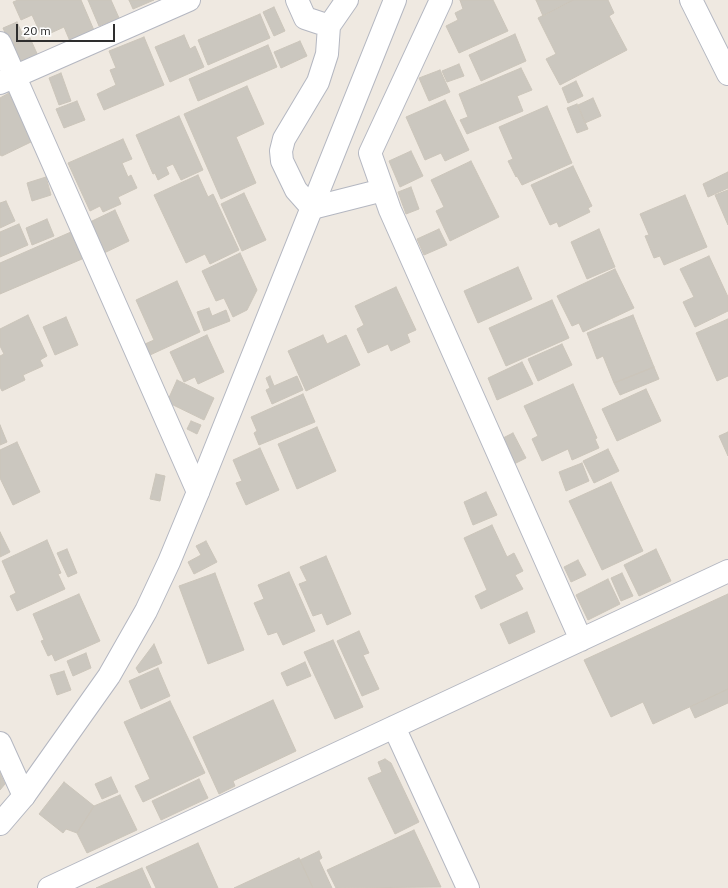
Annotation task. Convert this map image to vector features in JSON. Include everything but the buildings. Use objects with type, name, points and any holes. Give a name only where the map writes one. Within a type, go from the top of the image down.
[{"type":"street","points":[[8,79],[189,0]]},
{"type":"street","points":[[297,0],[305,18],[329,26]]},
{"type":"street","points":[[312,208],[296,190],[288,175],[281,151],[284,139],[318,82],[327,54],[329,26],[347,0]]},
{"type":"street","points":[[0,824],[24,796],[109,676],[146,611],[170,562],[395,0]]},
{"type":"street","points":[[441,0],[370,153],[390,210],[480,417],[581,640]]},
{"type":"street","points":[[691,0],[728,74]]},
{"type":"street","points":[[0,44],[8,79],[198,492]]},
{"type":"street","points":[[312,208],[383,190]]},
{"type":"street","points":[[57,886],[728,571]]},
{"type":"street","points":[[394,727],[468,888]]},
{"type":"street","points":[[0,743],[24,796]]}]
